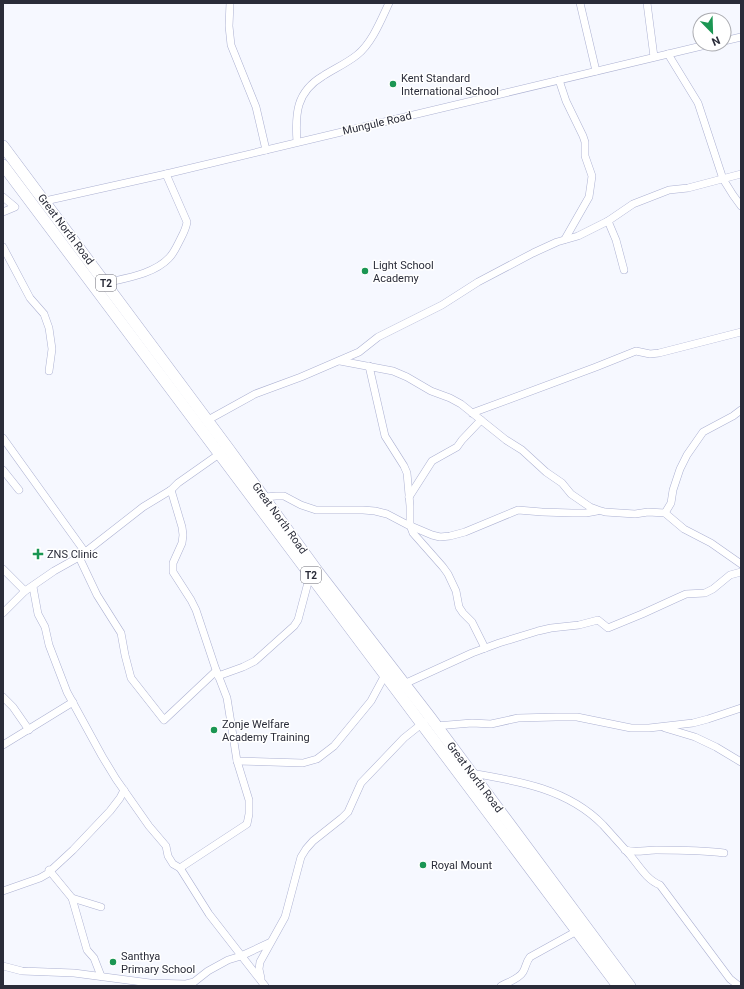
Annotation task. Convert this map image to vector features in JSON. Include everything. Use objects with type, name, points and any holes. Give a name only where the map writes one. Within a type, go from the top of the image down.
[{"type":"highway","name":"Great North Road","points":[[3,146],[208,420],[224,451],[265,497],[318,572],[404,684],[429,722],[577,931],[618,986]]},
{"type":"highway","name":"Great North Road","points":[[3,165],[224,451],[310,575],[385,675],[429,722],[471,773],[630,986]]},
{"type":"street","points":[[230,3],[229,26],[231,45],[256,107],[266,150]]},
{"type":"street","points":[[297,142],[296,115],[298,104],[307,90],[313,82],[357,55],[365,47],[389,3]]},
{"type":"street","points":[[580,3],[596,71]]},
{"type":"street","points":[[647,3],[654,57]]},
{"type":"street","name":"Mungule Road","points":[[45,202],[692,48]]},
{"type":"street","points":[[668,54],[698,103],[723,179],[732,195],[741,206]]},
{"type":"street","points":[[559,80],[566,101],[583,136],[585,142],[585,156],[592,176],[589,197],[565,239]]},
{"type":"street","points":[[105,283],[150,270],[170,258],[176,248],[186,229],[187,222],[166,174]]},
{"type":"street","points":[[208,420],[255,394],[301,377],[359,352],[378,337],[442,305],[478,282],[533,253],[565,239],[578,236],[608,221],[633,204],[669,190],[688,188],[741,174]]},
{"type":"street","points":[[3,196],[16,207],[3,212]]},
{"type":"street","points":[[608,221],[616,240],[624,270]]},
{"type":"street","points":[[3,247],[30,298],[44,314],[49,328],[52,349],[49,371]]},
{"type":"street","points":[[472,413],[636,351],[650,354],[659,353],[741,332]]},
{"type":"street","points":[[340,361],[393,372],[407,377],[431,391],[461,404],[506,440],[522,450],[546,472],[562,483],[571,494],[580,501],[598,510],[634,514],[648,512],[665,513],[684,529],[711,544],[741,564]]},
{"type":"street","points":[[369,366],[384,436],[404,466],[409,482],[410,526],[414,533],[443,567],[452,581],[459,607],[472,622],[485,648]]},
{"type":"street","points":[[665,513],[671,503],[673,490],[680,469],[687,455],[703,432],[741,410]]},
{"type":"street","points":[[410,497],[432,461],[457,447],[481,420]]},
{"type":"street","points":[[3,438],[84,552]]},
{"type":"street","points":[[3,613],[26,591],[54,571],[79,557],[143,506],[171,490],[178,483],[224,451]]},
{"type":"street","points":[[3,470],[19,490]]},
{"type":"street","points":[[171,490],[183,535],[182,543],[173,564],[173,572],[177,581],[191,600],[196,610],[227,698],[237,761],[249,800],[250,814],[247,824],[180,868]]},
{"type":"street","points":[[265,497],[284,496],[301,505],[316,510],[375,511],[387,514],[432,535],[445,536],[464,532],[518,510],[586,513],[598,510]]},
{"type":"street","points":[[79,557],[97,595],[122,633],[125,655],[131,678],[164,720],[217,673],[243,668],[255,661],[294,626],[298,620],[310,575]]},
{"type":"street","points":[[3,569],[26,591]]},
{"type":"street","points":[[404,684],[485,648],[538,631],[556,627],[579,625],[594,620],[601,621],[608,628],[686,594],[705,593],[730,575],[741,572]]},
{"type":"street","points":[[33,587],[38,614],[45,627],[49,645],[57,668],[73,702],[102,756],[149,826],[166,846],[168,856],[173,864],[180,868],[209,914],[263,983]]},
{"type":"street","points":[[237,761],[297,764],[310,762],[324,755],[334,746],[371,701],[385,675]]},
{"type":"street","points":[[3,696],[13,707],[29,730]]},
{"type":"street","points":[[3,745],[73,702]]},
{"type":"street","points":[[263,983],[259,969],[260,962],[269,943],[285,917],[301,857],[306,849],[313,841],[342,818],[351,806],[361,783],[404,738],[429,722],[491,724],[518,718],[578,717],[631,728],[662,727],[708,719],[741,708]]},
{"type":"street","points":[[662,727],[694,736],[741,762]]},
{"type":"street","points":[[471,773],[520,782],[551,791],[566,798],[590,813],[647,876],[660,885],[730,978],[738,986]]},
{"type":"street","points":[[3,891],[40,878],[73,850],[91,832],[117,802],[124,790]]},
{"type":"street","points":[[625,850],[631,852],[654,850],[707,851],[724,853]]},
{"type":"street","points":[[49,870],[72,898],[87,950],[94,958],[101,976]]},
{"type":"street","points":[[72,898],[101,907]]},
{"type":"street","points":[[501,986],[522,974],[527,960],[530,957],[577,931]]},
{"type":"street","points":[[3,966],[22,971],[74,973],[101,976],[140,984],[186,984],[194,982],[228,960],[241,956],[269,943]]},
{"type":"place","name":"Kent Standard International School","points":[[393,84]]},
{"type":"place","name":"Light School Academy","points":[[365,271]]},
{"type":"place","name":"ZNS Clinic","points":[[38,554]]},
{"type":"place","name":"Zonje Welfare Academy Training","points":[[214,730]]},
{"type":"place","name":"Royal Mount","points":[[423,865]]},
{"type":"place","name":"Santhya Primary School","points":[[113,962]]}]
